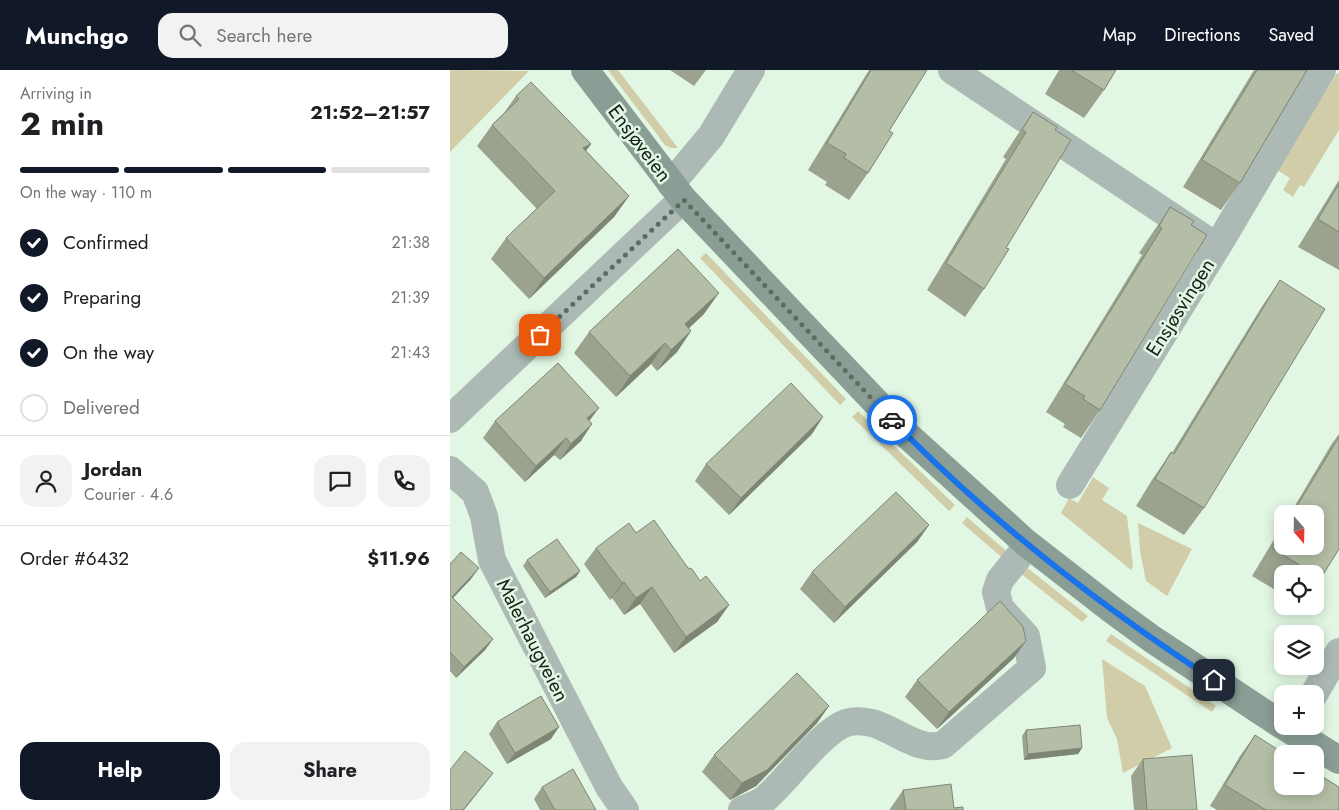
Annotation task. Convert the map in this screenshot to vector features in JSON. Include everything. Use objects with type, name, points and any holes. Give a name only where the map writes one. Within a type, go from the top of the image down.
[{"type":"main road","name":"Ensjøveien","points":[[584,70],[677,192],[907,435],[1028,544],[1152,639],[1274,718]]},
{"type":"main road","name":"Ensjøveien","points":[[1300,735],[1339,760]]},
{"type":"street","points":[[450,420],[677,192],[752,70]]},
{"type":"street","name":"Ensjøsvingen","points":[[952,70],[1217,247],[1070,485]]},
{"type":"street","points":[[1217,247],[1322,70]]},
{"type":"street","name":"Malerhaugveien","points":[[450,470],[475,492],[484,516],[492,560],[609,787],[625,810]]},
{"type":"street","points":[[742,810],[764,800],[832,730],[847,723],[863,722],[877,724],[918,745],[931,748],[944,745],[1032,668],[1026,636],[1000,608],[996,592],[1000,580],[1028,544]]},
{"type":"street","points":[[1319,685],[1339,652]]},
{"type":"shaded area","points":[[450,70],[529,71],[450,152]]},
{"type":"shaded area","points":[[608,70],[618,70],[678,148],[671,148],[665,145]]},
{"type":"shaded area","points":[[1337,73],[1339,74],[1339,130],[1304,187],[1300,185],[1293,197],[1283,190],[1290,178],[1277,170]]},
{"type":"shaded area","points":[[706,253],[846,399],[840,405],[700,258]]},
{"type":"shaded area","points":[[858,411],[955,505],[949,511],[852,417]]},
{"type":"shaded area","points":[[1093,477],[1109,488],[1102,500],[1127,516],[1133,566],[1131,570],[1061,513],[1069,498],[1078,503]]},
{"type":"shaded area","points":[[967,517],[1011,555],[1006,561],[962,523]]},
{"type":"shaded area","points":[[1138,523],[1192,549],[1167,596],[1146,581],[1140,551]]},
{"type":"shaded area","points":[[1025,566],[1088,616],[1082,622],[1020,573]]},
{"type":"shaded area","points":[[1111,634],[1216,706],[1212,712],[1106,641]]},
{"type":"shaded area","points":[[1102,659],[1145,686],[1172,748],[1123,773],[1117,739],[1107,718]]},
{"type":"building","points":[[871,70],[927,70],[889,131],[893,133],[868,173],[844,158],[846,154],[827,143]]},
{"type":"building","points":[[1071,70],[1116,70],[1104,90]]},
{"type":"building","points":[[1257,70],[1307,70],[1240,183],[1202,160]]},
{"type":"building","points":[[531,82],[591,144],[583,148],[629,196],[544,278],[506,238],[555,191],[492,125],[519,99],[516,96]]},
{"type":"building","points":[[1033,112],[1057,127],[1055,130],[1071,140],[1006,248],[1009,249],[984,289],[946,263],[1026,132],[1022,130]]},
{"type":"building","points":[[1339,184],[1339,232],[1318,219]]},
{"type":"building","points":[[1170,207],[1194,221],[1191,225],[1207,235],[1100,410],[1083,399],[1085,396],[1065,384],[1162,228],[1159,226]]},
{"type":"building","points":[[678,249],[719,293],[685,324],[691,331],[671,350],[665,343],[630,376],[589,332]]},
{"type":"building","points":[[1280,280],[1325,309],[1204,508],[1155,479],[1171,452],[1174,454]]},
{"type":"building","points":[[558,363],[599,408],[587,418],[592,424],[571,444],[566,438],[536,466],[495,421]]},
{"type":"building","points":[[791,383],[823,417],[741,498],[706,464]]},
{"type":"building","points":[[1339,437],[1339,549],[1324,573],[1324,565],[1300,565],[1283,555],[1324,555],[1324,505],[1297,505]]},
{"type":"building","points":[[896,492],[929,525],[845,607],[812,572]]},
{"type":"building","points":[[654,520],[688,568],[692,569],[700,581],[706,576],[729,605],[686,637],[652,587],[636,598],[624,582],[622,583],[596,548],[629,523],[636,533]]},
{"type":"building","points":[[557,539],[580,571],[550,592],[527,560]]},
{"type":"building","points":[[461,552],[479,568],[452,597],[493,639],[464,667],[450,652],[450,564]]},
{"type":"building","points":[[1000,601],[1023,627],[1026,641],[949,712],[917,680]]},
{"type":"building","points":[[797,673],[829,706],[767,770],[742,783],[714,755]]},
{"type":"building","points":[[541,696],[559,727],[515,753],[497,722]]},
{"type":"building","points":[[1080,725],[1082,748],[1028,754],[1026,730]]},
{"type":"building","points":[[1255,735],[1274,747],[1274,795],[1324,795],[1324,778],[1339,787],[1339,810],[1266,810],[1225,785]]},
{"type":"building","points":[[465,751],[493,773],[463,810],[450,810],[450,770]]},
{"type":"building","points":[[1192,755],[1197,810],[1147,810],[1143,759]]},
{"type":"building","points":[[573,769],[596,810],[555,810],[542,787]]},
{"type":"building","points":[[951,784],[954,808],[963,807],[963,810],[906,810],[903,790]]},
{"type":"way so far","points":[[540,335],[684,200],[892,420]]},
{"type":"route","points":[[892,420],[1025,542],[1152,639],[1214,680]]}]
